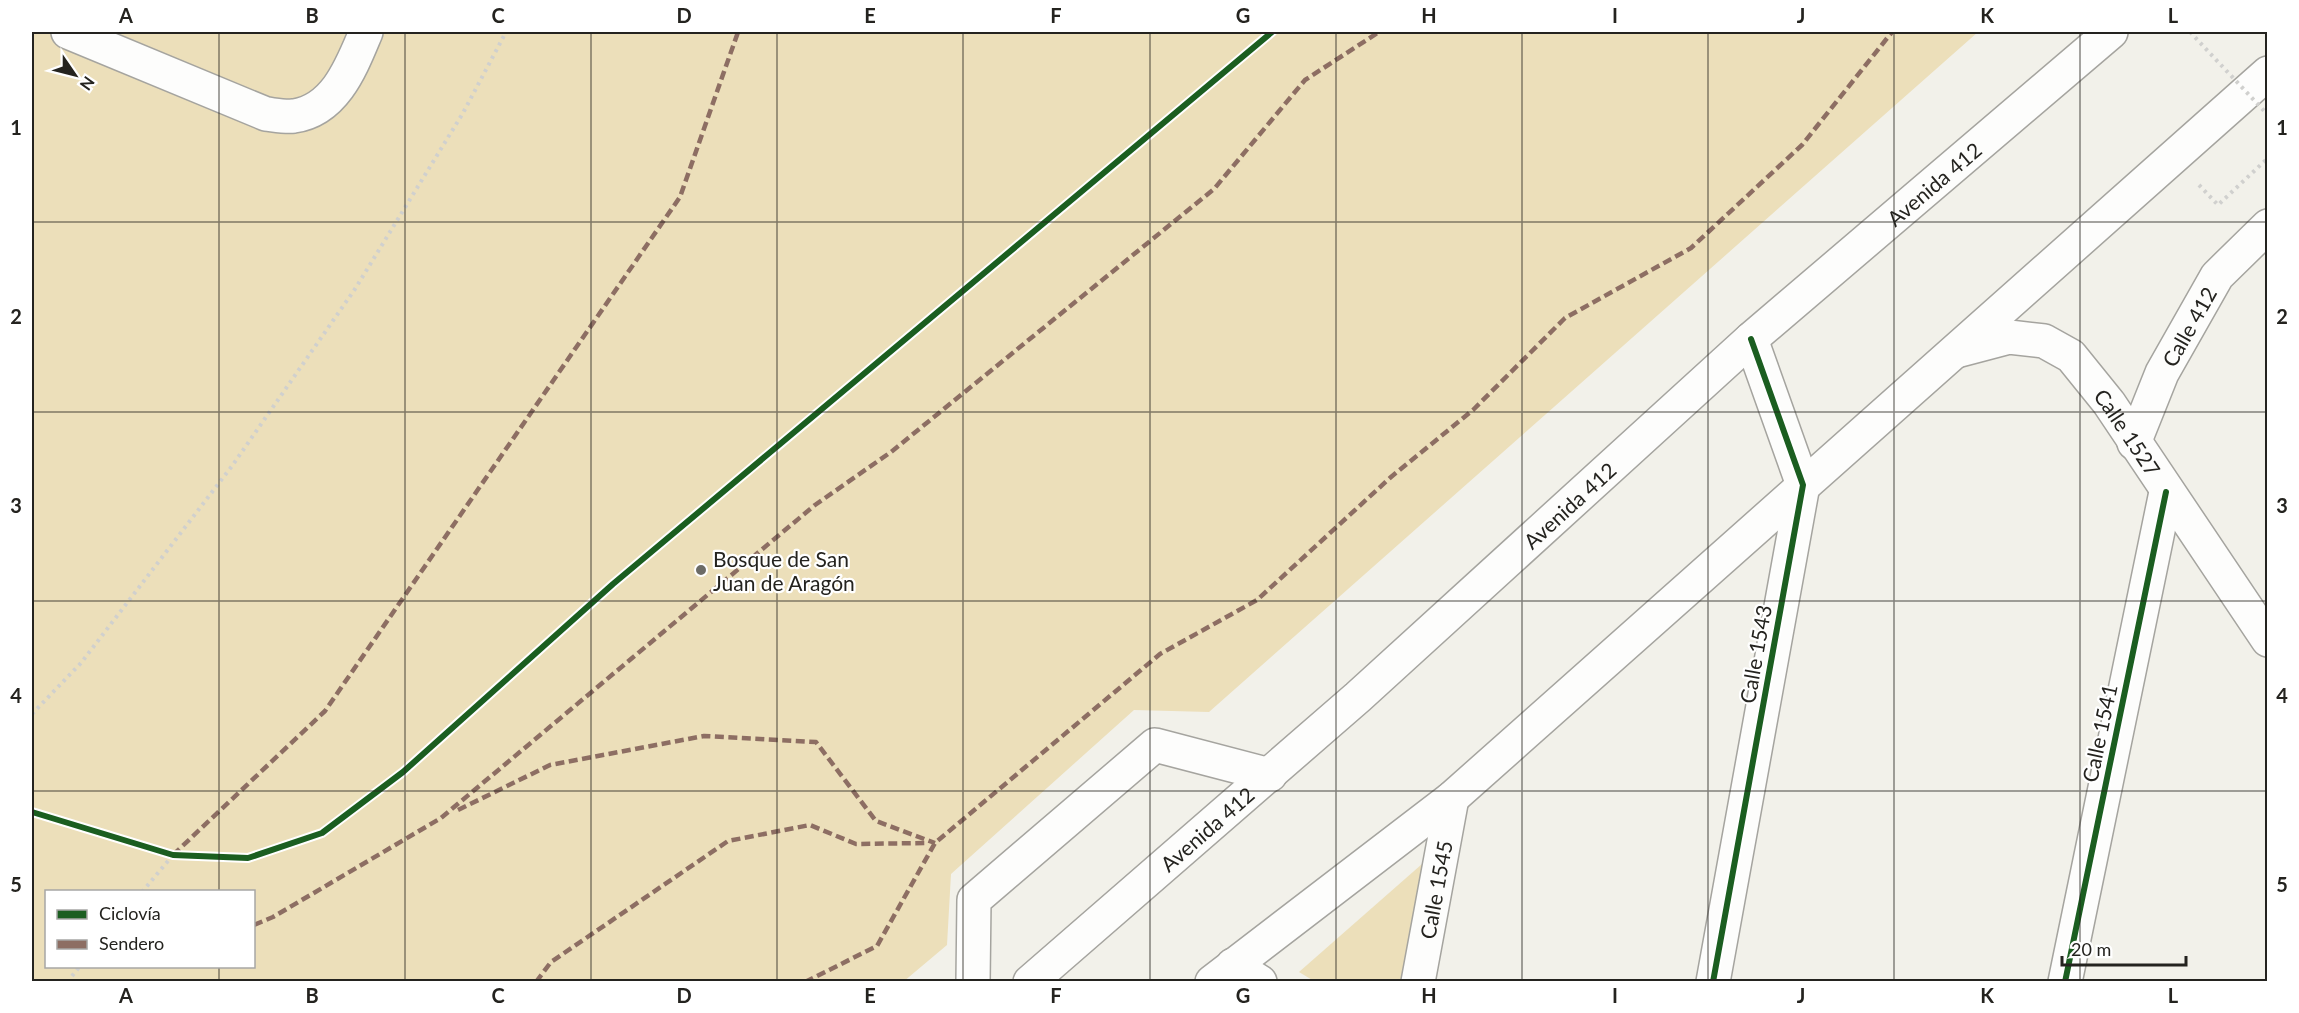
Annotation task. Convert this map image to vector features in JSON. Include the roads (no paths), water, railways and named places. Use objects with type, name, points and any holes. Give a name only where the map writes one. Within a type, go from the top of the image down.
[{"type":"main road","points":[[68,32],[266,114],[294,116],[322,105],[347,77],[366,32]]},
{"type":"main road","name":"Avenida 412","points":[[1030,981],[1367,690],[1751,339],[2111,32]]},
{"type":"main road","points":[[1235,976],[1452,798],[2268,73]]},
{"type":"main road","name":"Calle 412","points":[[2134,443],[2162,373],[2217,276],[2268,226]]},
{"type":"main road","name":"Calle 1527","points":[[1956,351],[2009,337],[2044,341],[2071,356],[2109,403],[2166,492],[2268,640]]},
{"type":"main road","name":"Calle 1543","points":[[1713,981],[1803,485],[1751,339]]},
{"type":"main road","name":"Calle 1541","points":[[2065,981],[2166,492]]},
{"type":"main road","points":[[973,981],[974,900],[1155,745],[1270,775]]},
{"type":"main road","name":"Calle 1545","points":[[1418,981],[1452,798]]},
{"type":"place","name":"Bosque de San Juan de Aragón","points":[[701,570]]}]
